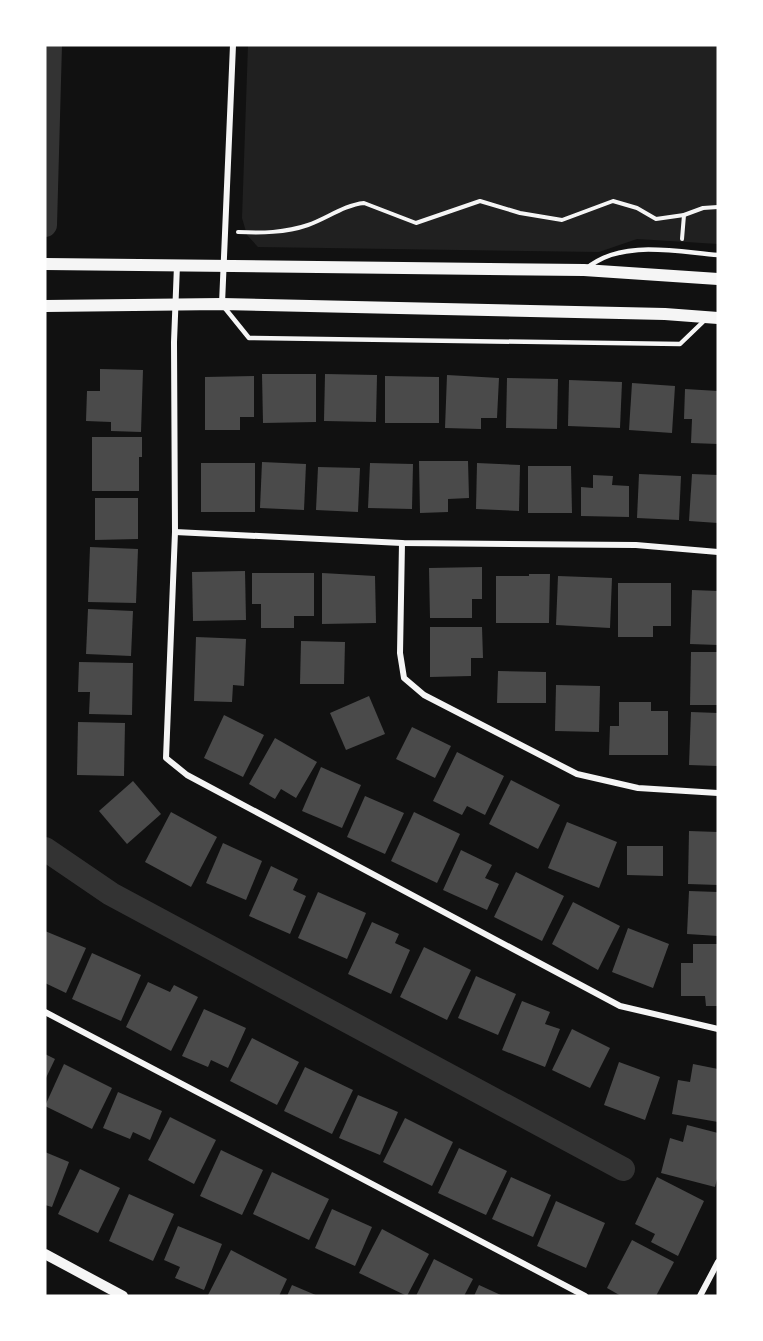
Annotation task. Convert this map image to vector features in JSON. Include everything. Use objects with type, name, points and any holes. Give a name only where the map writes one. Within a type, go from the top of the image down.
[{"type":"main road","points":[[45,264],[177,266],[224,264],[585,270],[718,279]]},
{"type":"main road","points":[[45,306],[222,304],[713,317]]},
{"type":"street","points":[[222,304],[232,125],[233,45]]},
{"type":"street","points":[[177,266],[175,532],[166,758],[187,775],[620,1006],[718,1029]]},
{"type":"street","points":[[175,532],[402,543],[636,545],[718,552]]},
{"type":"street","points":[[402,543],[400,653],[404,678],[424,695],[577,774],[638,788],[718,793]]},
{"type":"street","points":[[45,1012],[585,1296]]},
{"type":"street","points":[[45,1254],[123,1296]]},
{"type":"street","points":[[700,1296],[718,1262]]},
{"type":"lane","points":[[585,270],[599,258],[640,249],[718,255]]},
{"type":"lane","points":[[222,304],[249,338],[680,344],[713,317]]},
{"type":"path","points":[[225,232],[288,231],[308,225],[355,204],[364,203],[416,223],[480,201],[520,213],[562,220],[613,201],[637,208],[656,219],[718,207]]},
{"type":"path","points":[[682,240],[684,215]]},
{"type":"shaded area","points":[[248,45],[718,45],[718,244],[637,239],[599,252],[258,247],[247,235],[242,218]]},
{"type":"building","points":[[100,369],[143,370],[141,432],[111,431],[111,422],[86,421],[87,391],[100,391]]},
{"type":"building","points":[[262,374],[316,374],[316,422],[263,423]]},
{"type":"building","points":[[325,374],[377,375],[376,422],[324,421]]},
{"type":"building","points":[[447,375],[499,378],[497,418],[481,418],[481,429],[445,428]]},
{"type":"building","points":[[254,376],[254,417],[240,417],[240,430],[205,430],[205,377]]},
{"type":"building","points":[[385,376],[439,377],[439,423],[385,423]]},
{"type":"building","points":[[507,378],[558,379],[557,429],[506,428]]},
{"type":"building","points":[[569,380],[622,382],[620,428],[568,426]]},
{"type":"building","points":[[632,383],[675,386],[672,433],[629,430]]},
{"type":"building","points":[[685,389],[718,391],[718,444],[691,443],[692,419],[684,419]]},
{"type":"building","points":[[92,437],[142,437],[142,457],[139,457],[139,491],[92,491]]},
{"type":"building","points":[[419,461],[468,461],[469,498],[448,499],[448,512],[420,513]]},
{"type":"building","points":[[262,462],[306,464],[304,510],[260,508]]},
{"type":"building","points":[[201,463],[255,463],[255,512],[201,512]]},
{"type":"building","points":[[370,463],[413,464],[412,509],[368,508]]},
{"type":"building","points":[[477,463],[520,465],[519,511],[476,509]]},
{"type":"building","points":[[528,466],[571,466],[572,513],[528,513]]},
{"type":"building","points":[[318,467],[360,468],[358,512],[316,510]]},
{"type":"building","points":[[639,474],[681,476],[679,520],[637,518]]},
{"type":"building","points":[[692,474],[718,475],[718,523],[689,521]]},
{"type":"building","points":[[593,475],[613,476],[612,485],[629,486],[629,517],[581,516],[581,487],[593,488]]},
{"type":"building","points":[[95,498],[138,498],[138,539],[95,540]]},
{"type":"building","points":[[90,547],[138,549],[136,603],[88,602]]},
{"type":"building","points":[[482,567],[482,599],[472,599],[472,618],[430,618],[429,568]]},
{"type":"building","points":[[245,571],[246,620],[193,621],[192,572]]},
{"type":"building","points":[[252,573],[314,573],[314,616],[294,616],[294,628],[261,628],[261,604],[252,604]]},
{"type":"building","points":[[322,573],[375,576],[376,623],[322,624]]},
{"type":"building","points":[[529,574],[550,574],[549,623],[496,623],[496,576],[529,576]]},
{"type":"building","points":[[558,576],[612,578],[610,628],[556,625]]},
{"type":"building","points":[[618,583],[671,583],[671,626],[653,626],[653,637],[618,637]]},
{"type":"building","points":[[692,590],[718,591],[718,645],[690,644]]},
{"type":"building","points":[[88,609],[133,611],[131,656],[86,654]]},
{"type":"building","points":[[430,627],[482,627],[483,658],[471,658],[471,676],[430,677]]},
{"type":"building","points":[[196,637],[246,639],[244,686],[233,685],[232,702],[194,701]]},
{"type":"building","points":[[301,641],[345,642],[344,684],[300,684]]},
{"type":"building","points":[[691,652],[718,652],[718,705],[690,705]]},
{"type":"building","points":[[79,662],[133,663],[132,715],[89,714],[90,692],[78,692]]},
{"type":"building","points":[[498,671],[546,672],[546,703],[497,703]]},
{"type":"building","points":[[556,685],[600,686],[599,732],[555,731]]},
{"type":"building","points":[[369,696],[385,734],[346,750],[330,713]]},
{"type":"building","points":[[619,702],[651,702],[651,711],[668,711],[668,755],[609,755],[610,726],[619,726]]},
{"type":"building","points":[[691,712],[718,713],[718,766],[689,765]]},
{"type":"building","points":[[224,715],[264,735],[243,777],[204,758]]},
{"type":"building","points":[[78,722],[125,723],[124,776],[77,775]]},
{"type":"building","points":[[412,727],[451,746],[435,778],[396,759]]},
{"type":"building","points":[[275,738],[317,762],[296,798],[281,789],[275,799],[249,784]]},
{"type":"building","points":[[457,752],[504,776],[485,815],[467,806],[462,815],[433,801]]},
{"type":"building","points":[[321,767],[361,785],[342,828],[302,811]]},
{"type":"building","points":[[511,780],[560,805],[538,849],[489,824]]},
{"type":"building","points":[[133,781],[161,814],[127,844],[99,811]]},
{"type":"building","points":[[365,796],[404,813],[385,854],[347,837]]},
{"type":"building","points":[[171,812],[217,837],[191,887],[145,862]]},
{"type":"building","points":[[414,812],[460,834],[437,883],[391,861]]},
{"type":"building","points":[[567,822],[617,842],[599,888],[548,868]]},
{"type":"building","points":[[689,831],[718,832],[718,885],[688,884]]},
{"type":"building","points":[[223,843],[262,861],[246,900],[206,883]]},
{"type":"building","points":[[627,846],[663,846],[663,876],[627,875]]},
{"type":"building","points":[[461,850],[492,865],[485,878],[499,884],[487,910],[443,890]]},
{"type":"building","points":[[271,866],[298,879],[293,890],[306,896],[290,934],[249,916]]},
{"type":"building","points":[[516,872],[564,896],[542,941],[494,917]]},
{"type":"building","points":[[689,891],[718,892],[718,936],[687,934]]},
{"type":"building","points":[[318,892],[366,913],[347,959],[298,938]]},
{"type":"building","points":[[573,902],[620,926],[598,970],[552,944]]},
{"type":"building","points":[[372,922],[399,934],[395,943],[410,950],[391,994],[348,974]]},
{"type":"building","points":[[628,928],[669,944],[653,988],[612,972]]},
{"type":"building","points":[[45,931],[86,948],[66,993],[45,983]]},
{"type":"building","points":[[693,944],[718,944],[718,1006],[706,1006],[705,996],[681,996],[681,963],[693,963]]},
{"type":"building","points":[[424,947],[471,970],[447,1020],[400,997]]},
{"type":"building","points":[[92,953],[141,975],[121,1021],[72,999]]},
{"type":"building","points":[[476,976],[516,994],[498,1035],[458,1018]]},
{"type":"building","points":[[148,982],[170,992],[174,985],[198,997],[171,1051],[126,1027]]},
{"type":"building","points":[[522,1001],[550,1012],[545,1024],[560,1029],[545,1067],[502,1050]]},
{"type":"building","points":[[204,1009],[246,1028],[228,1068],[211,1060],[208,1067],[182,1056]]},
{"type":"building","points":[[572,1029],[610,1048],[590,1088],[552,1070]]},
{"type":"building","points":[[252,1038],[299,1062],[277,1105],[230,1081]]},
{"type":"building","points":[[45,1054],[55,1059],[45,1080]]},
{"type":"building","points":[[619,1062],[660,1077],[645,1120],[604,1105]]},
{"type":"building","points":[[64,1064],[112,1088],[92,1129],[45,1106]]},
{"type":"building","points":[[693,1064],[718,1069],[718,1122],[672,1114],[678,1080],[690,1082]]},
{"type":"building","points":[[305,1067],[353,1090],[332,1134],[284,1111]]},
{"type":"building","points":[[118,1092],[162,1111],[150,1140],[133,1132],[130,1139],[103,1128]]},
{"type":"building","points":[[358,1095],[398,1112],[380,1155],[339,1138]]},
{"type":"building","points":[[170,1117],[216,1140],[194,1184],[148,1160]]},
{"type":"building","points":[[405,1118],[453,1142],[432,1186],[383,1162]]},
{"type":"building","points":[[687,1125],[718,1133],[718,1175],[715,1187],[661,1173],[670,1138],[683,1142]]},
{"type":"building","points":[[459,1148],[507,1171],[486,1215],[438,1193]]},
{"type":"building","points":[[221,1150],[263,1170],[242,1215],[200,1196]]},
{"type":"building","points":[[45,1152],[69,1162],[52,1207],[45,1205]]},
{"type":"building","points":[[80,1169],[120,1188],[98,1233],[58,1214]]},
{"type":"building","points":[[272,1172],[329,1199],[309,1240],[253,1214]]},
{"type":"building","points":[[511,1177],[551,1195],[533,1237],[492,1219]]},
{"type":"building","points":[[657,1177],[704,1201],[678,1256],[651,1242],[655,1234],[635,1224]]},
{"type":"building","points":[[129,1194],[174,1214],[153,1261],[109,1241]]},
{"type":"building","points":[[556,1201],[605,1223],[586,1268],[537,1246]]},
{"type":"building","points":[[332,1209],[372,1227],[355,1266],[315,1248]]},
{"type":"building","points":[[178,1226],[222,1244],[204,1290],[175,1278],[180,1267],[164,1260]]},
{"type":"building","points":[[382,1229],[429,1254],[407,1296],[359,1273]]},
{"type":"building","points":[[632,1240],[674,1262],[656,1296],[621,1296],[607,1288]]},
{"type":"building","points":[[231,1250],[287,1279],[279,1296],[208,1295]]},
{"type":"building","points":[[434,1259],[473,1279],[464,1296],[416,1296]]},
{"type":"building","points":[[292,1285],[318,1296],[287,1296]]},
{"type":"building","points":[[479,1285],[503,1296],[474,1296]]},
{"type":"waterway","points":[[45,225],[50,45]]},
{"type":"waterway","points":[[45,849],[111,894],[623,1169]]}]
